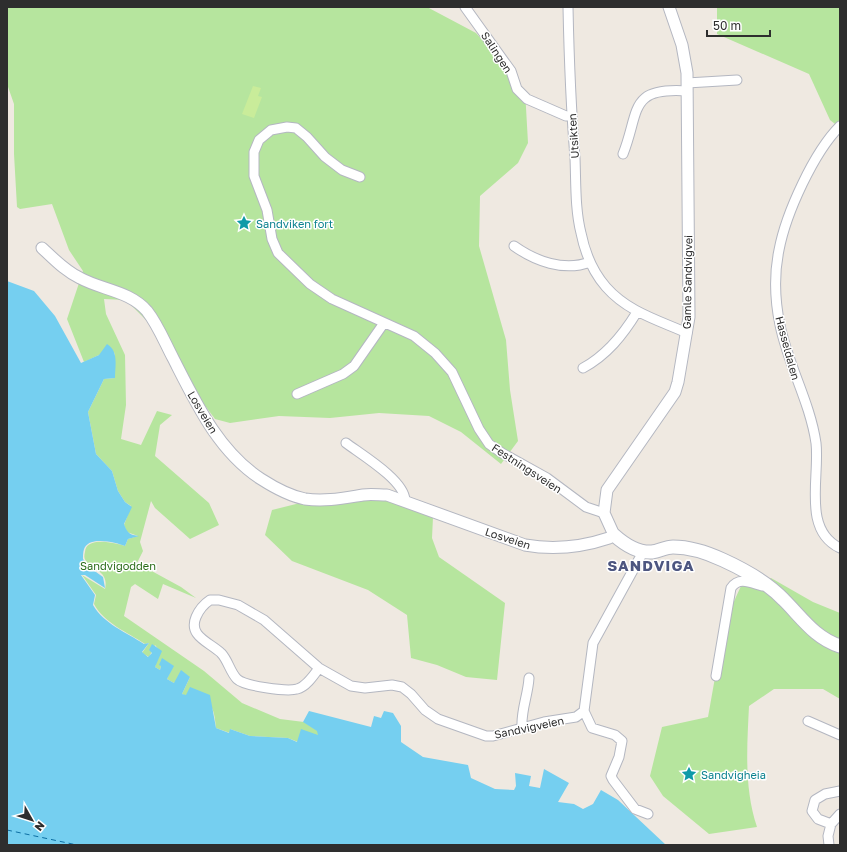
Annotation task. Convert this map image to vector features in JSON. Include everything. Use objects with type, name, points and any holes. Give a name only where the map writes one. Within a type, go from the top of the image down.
[{"type":"main road","points":[[614,535],[628,546],[643,552],[651,552],[671,547],[695,550],[742,569],[766,585],[784,600],[815,633],[840,646]]},
{"type":"street","name":"Salingen","points":[[465,7],[511,71],[517,89],[527,99],[566,116],[571,116]]},
{"type":"street","name":"Utsikten","points":[[568,7],[571,116],[578,214],[581,234],[590,262],[606,287],[621,301],[637,312],[687,333]]},
{"type":"street","name":"Gamle Sandvigvei","points":[[604,513],[607,490],[675,392],[687,333],[689,317],[687,87],[682,45],[669,7]]},
{"type":"street","points":[[623,154],[633,120],[641,101],[646,96],[661,90],[737,80]]},
{"type":"street","name":"Hasseldalen","points":[[840,126],[830,138],[812,166],[792,210],[779,249],[776,284],[780,324],[791,364],[812,422],[815,437],[817,480],[816,510],[819,529],[828,540],[840,550]]},
{"type":"street","name":"Festningsveien","points":[[360,177],[342,170],[325,157],[307,137],[296,128],[287,127],[271,130],[259,140],[254,152],[254,176],[267,210],[272,239],[278,253],[310,284],[332,298],[414,336],[435,353],[452,372],[479,429],[489,444],[547,478],[586,507],[604,513]]},
{"type":"street","points":[[514,246],[535,258],[569,267],[590,262]]},
{"type":"street","name":"Losveien","points":[[42,248],[74,275],[90,283],[133,298],[146,310],[156,324],[197,405],[224,445],[248,471],[273,487],[304,499],[340,499],[364,495],[387,495],[405,500],[525,545],[544,549],[559,549],[598,542],[614,535]]},
{"type":"street","points":[[583,368],[597,360],[605,353],[637,312]]},
{"type":"street","points":[[297,394],[343,374],[354,366],[384,323]]},
{"type":"street","points":[[346,442],[381,469],[400,487],[404,494],[405,500]]},
{"type":"street","points":[[604,513],[614,535]]},
{"type":"street","points":[[643,552],[593,643],[584,711],[592,728],[616,735],[622,741],[619,757],[612,776],[613,780],[635,808],[648,814]]},
{"type":"street","points":[[716,676],[731,588],[734,583],[742,580],[762,586],[766,585]]},
{"type":"street","name":"Sandvigveien","points":[[319,668],[310,680],[298,689],[277,689],[247,684],[237,679],[221,653],[202,640],[194,631],[193,623],[197,613],[210,600],[219,600],[238,605],[264,620],[319,668],[351,686],[365,688],[392,685],[402,687],[411,694],[425,710],[438,720],[486,736],[493,736],[522,727],[576,717],[584,711]]},
{"type":"street","points":[[522,727],[522,716],[528,694],[529,678]]},
{"type":"street","points":[[808,721],[840,735]]},
{"type":"street","points":[[831,824],[818,819],[812,811],[815,800],[825,794],[840,791]]},
{"type":"street","points":[[829,845],[828,836],[831,824],[840,814]]},
{"type":"green space","name":"Sandvigodden","points":[[7,7],[427,7],[476,33],[507,67],[516,89],[525,90],[528,143],[518,163],[480,196],[479,246],[506,340],[510,390],[518,441],[501,464],[461,432],[429,416],[379,413],[330,418],[279,416],[230,423],[215,419],[185,379],[162,336],[126,300],[104,299],[106,314],[125,355],[126,405],[121,439],[141,445],[157,411],[172,415],[160,425],[155,456],[209,503],[219,525],[190,539],[155,508],[151,501],[140,542],[143,551],[137,563],[181,587],[196,598],[163,584],[158,599],[135,584],[131,587],[124,616],[204,671],[242,703],[280,719],[304,722],[318,731],[318,735],[298,742],[288,738],[250,736],[230,729],[230,733],[216,728],[215,717],[211,706],[207,703],[182,694],[190,677],[174,683],[167,679],[173,666],[161,666],[160,670],[155,667],[159,650],[155,645],[149,657],[142,653],[149,643],[145,644],[116,627],[98,611],[94,604],[96,595],[82,575],[105,589],[106,584],[103,575],[85,560],[84,555],[87,547],[95,542],[115,543],[125,546],[128,539],[138,536],[127,532],[124,525],[131,506],[125,502],[118,491],[112,471],[96,454],[88,412],[104,379],[115,378],[115,356],[114,352],[99,355],[84,362],[67,319],[83,271],[69,250],[52,204],[20,209],[17,207],[14,154],[14,104],[7,84]]},
{"type":"green space","points":[[717,7],[840,7],[840,128],[830,120],[809,74],[717,34]]},
{"type":"green space","points":[[253,86],[261,88],[258,96],[262,97],[254,118],[242,114]]},
{"type":"green space","points":[[388,497],[433,517],[432,538],[439,557],[505,603],[497,680],[466,677],[437,665],[411,658],[407,615],[368,590],[292,561],[265,535],[272,510],[300,503]]},
{"type":"green space","points":[[771,578],[813,602],[840,613],[840,699],[823,689],[774,689],[749,706],[747,767],[750,797],[757,827],[709,834],[663,796],[650,776],[662,727],[708,717],[725,621],[741,586]]},
{"type":"water","points":[[7,281],[34,291],[55,316],[81,363],[99,355],[107,344],[111,347],[115,355],[115,378],[104,379],[88,412],[96,454],[112,471],[118,491],[125,502],[132,507],[124,524],[125,527],[129,533],[139,536],[128,539],[125,546],[111,542],[99,541],[88,544],[85,547],[83,551],[83,559],[89,567],[103,577],[105,588],[85,575],[81,575],[95,595],[93,605],[109,623],[144,644],[149,643],[142,652],[148,657],[152,653],[149,650],[152,644],[162,651],[155,667],[160,670],[161,666],[159,665],[162,658],[174,666],[167,679],[174,683],[181,670],[190,677],[182,694],[186,695],[190,687],[210,695],[216,728],[229,733],[230,729],[250,736],[288,738],[297,742],[301,729],[318,735],[317,731],[303,722],[309,711],[371,727],[374,716],[381,718],[384,711],[393,713],[401,726],[401,742],[423,757],[468,765],[471,778],[495,789],[514,790],[516,786],[515,773],[531,776],[529,786],[540,788],[544,769],[569,783],[558,802],[574,804],[583,809],[593,804],[601,790],[618,800],[666,845],[7,845]]},
{"type":"ferry route","points":[[7,830],[77,845]]},
{"type":"place","name":"Sandviken fort","points":[[244,223]]},
{"type":"place","name":"Sandvigheia","points":[[689,774]]},
{"type":"district","name":"SANDVIGA","points":[[651,565]]}]
